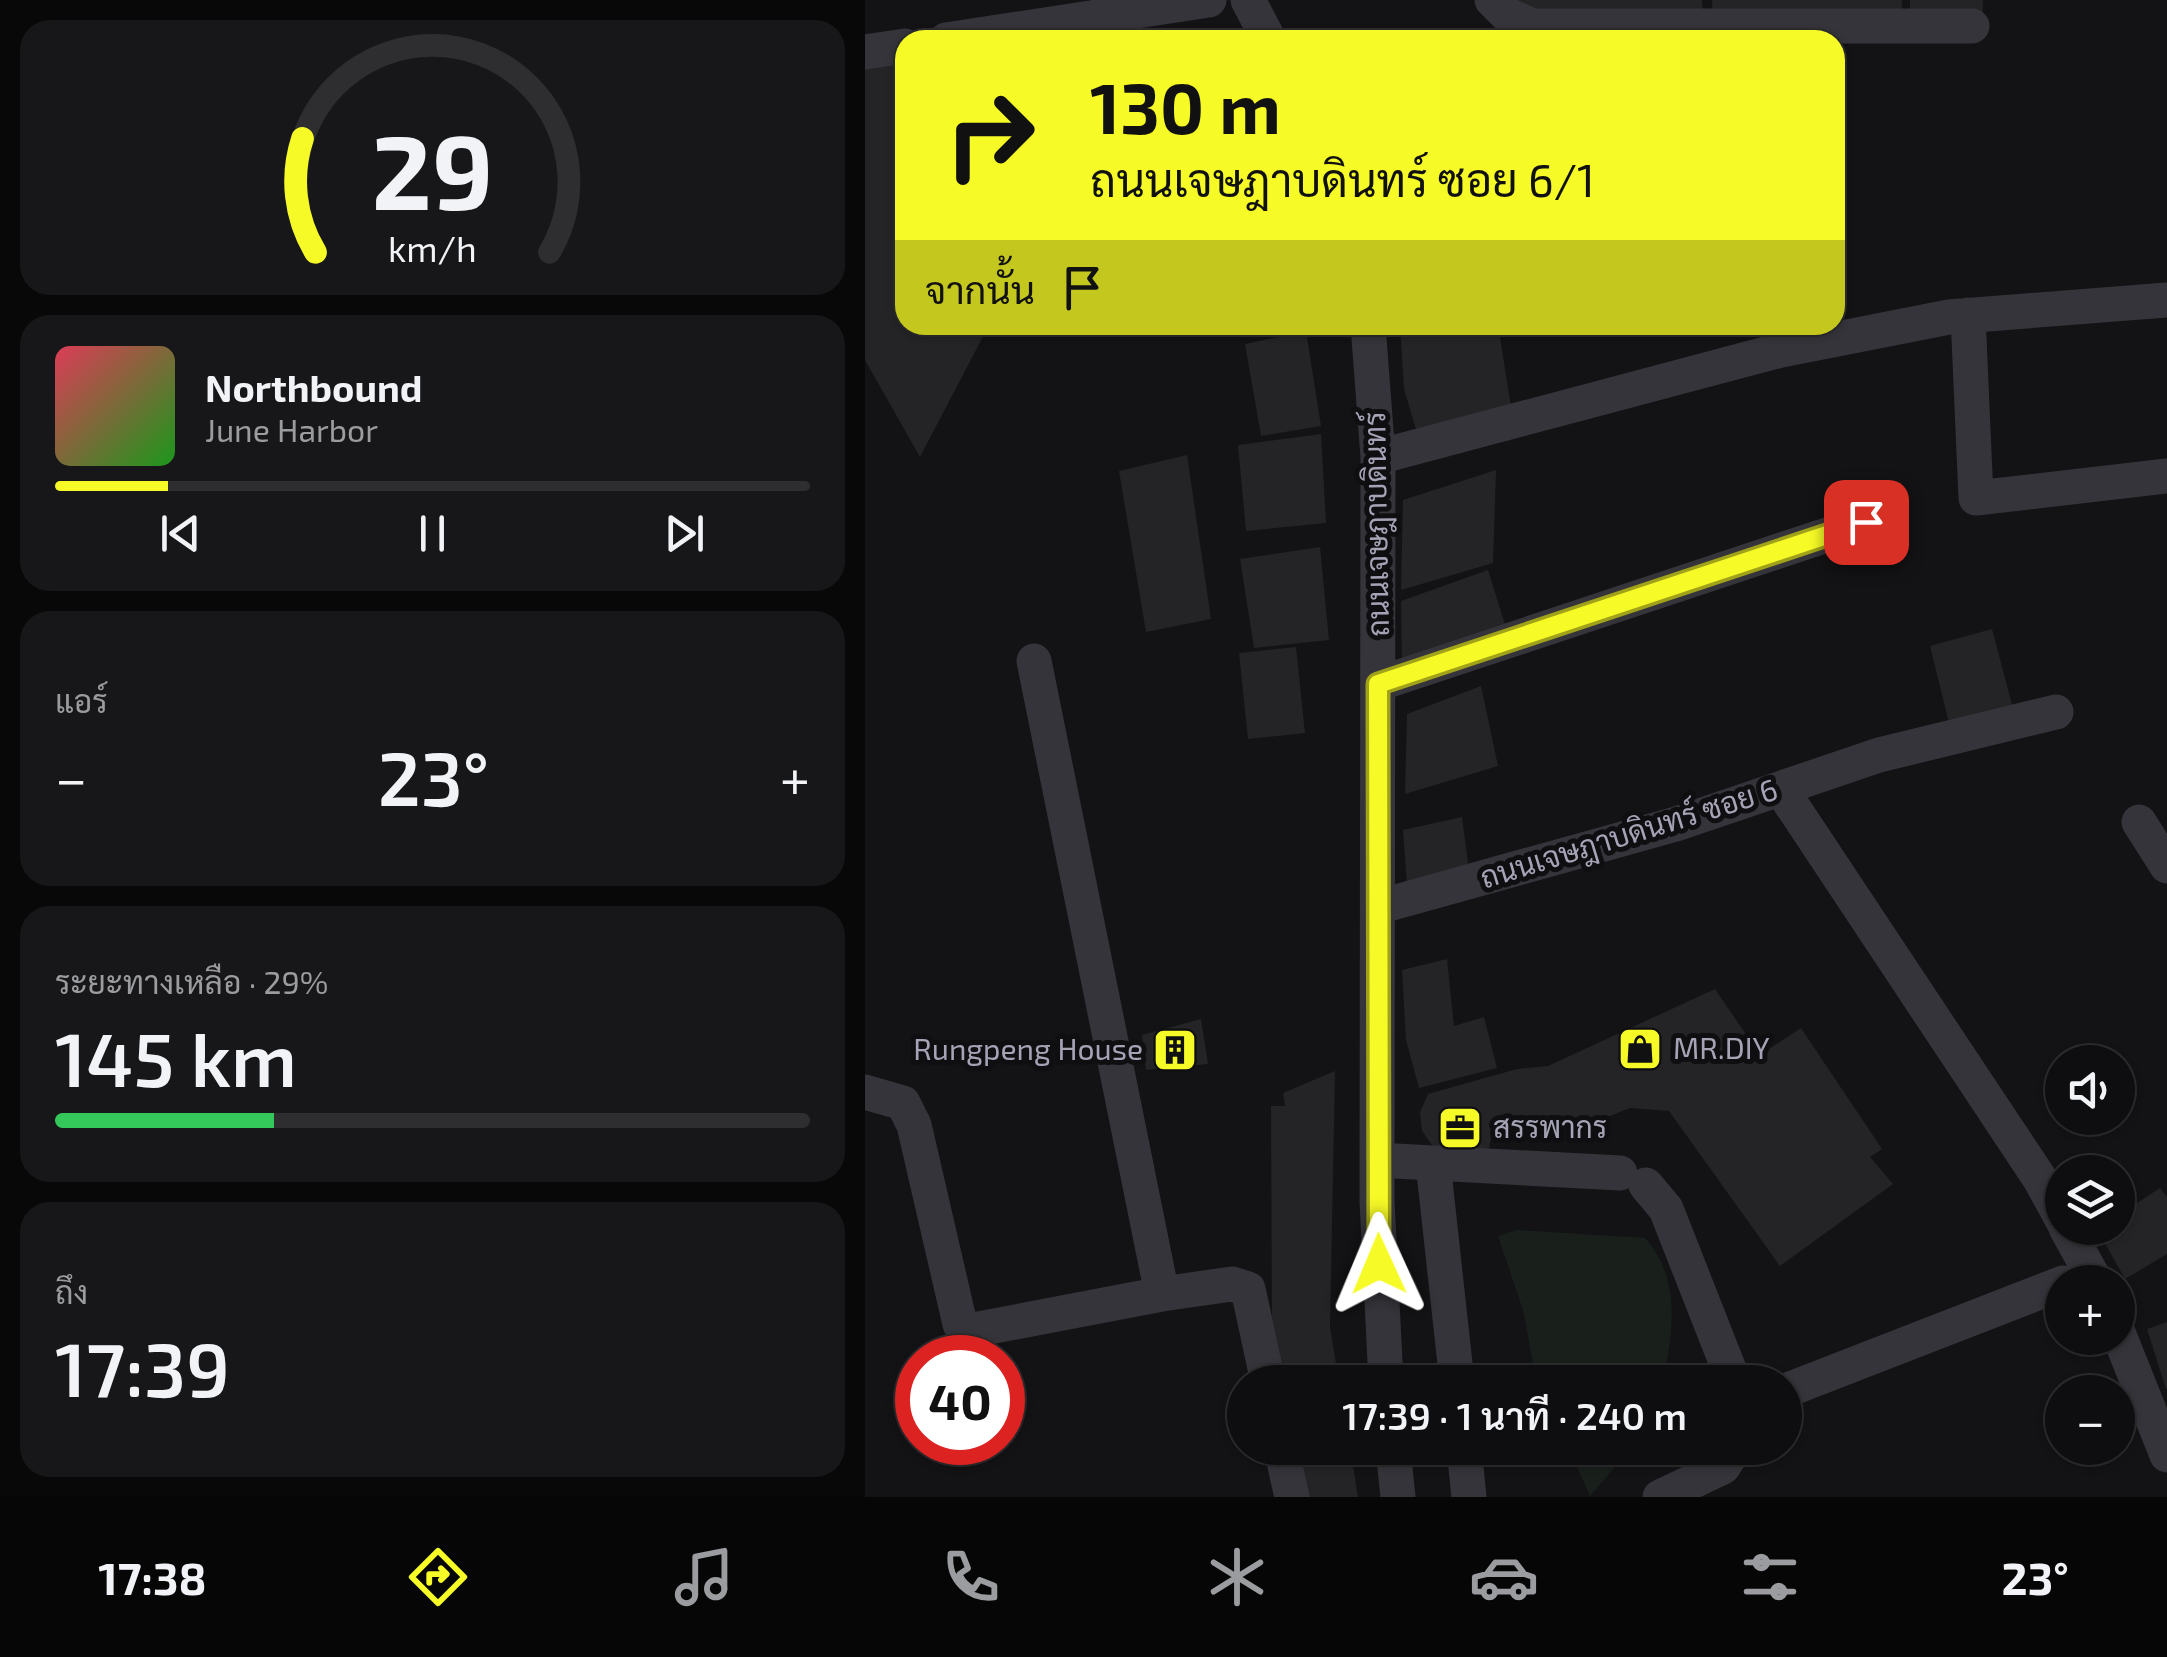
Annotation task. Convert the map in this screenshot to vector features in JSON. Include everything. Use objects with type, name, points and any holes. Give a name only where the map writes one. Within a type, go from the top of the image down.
[{"type":"street","points":[[1011,30],[1209,0]]},
{"type":"street","points":[[1248,0],[1264,30]]},
{"type":"street","points":[[1492,0],[1505,14],[1531,26],[1707,13],[1907,13],[1972,26]]},
{"type":"street","points":[[865,52],[895,48]]},
{"type":"street","points":[[1378,456],[1781,350],[1968,315],[2167,300]]},
{"type":"street","points":[[1968,315],[1976,498],[2167,476]]},
{"type":"street","name":"ถนนเจษฎาบดินทร์","points":[[1369,335],[1378,456],[1377,1160],[1384,1365]]},
{"type":"street","points":[[1378,684],[1866,522]]},
{"type":"street","points":[[1033,661],[1162,1294]]},
{"type":"street","name":"ถนนเจษฎาบดินทร์ ซอย 6","points":[[1378,907],[1676,824],[1879,756],[2056,712]]},
{"type":"street","points":[[1781,789],[2045,1188]]},
{"type":"street","points":[[2139,822],[2167,866]]},
{"type":"street","points":[[865,1092],[903,1103],[914,1125],[960,1324],[968,1332],[1232,1284],[1248,1288],[1264,1365]]},
{"type":"street","points":[[1377,1160],[1633,1179],[1666,1208],[1727,1365]]},
{"type":"street","points":[[1433,1163],[1455,1365]]},
{"type":"street","points":[[1802,1386],[2045,1293]]},
{"type":"street","points":[[2127,1355],[2167,1455]]},
{"type":"street","points":[[1285,1465],[1292,1497]]},
{"type":"street","points":[[1395,1465],[1398,1497]]},
{"type":"street","points":[[1465,1465],[1469,1497]]},
{"type":"street","points":[[1661,1497],[1724,1465]]},
{"type":"shaded area","points":[[1517,1230],[1645,1238],[1665,1270],[1669,1288],[1671,1325],[1665,1365],[1533,1365],[1524,1313],[1498,1236]]},
{"type":"shaded area","points":[[1576,1465],[1617,1465],[1590,1496]]},
{"type":"building","points":[[1506,0],[1702,0],[1704,27],[1506,14]]},
{"type":"building","points":[[1712,0],[1902,0],[1901,27],[1713,24]]},
{"type":"building","points":[[1910,0],[1983,0],[1982,27],[1910,23]]},
{"type":"building","points":[[895,61],[895,335],[984,335],[920,457],[865,360],[865,65]]},
{"type":"building","points":[[1307,335],[1321,426],[1261,436],[1245,344]]},
{"type":"building","points":[[1401,335],[1500,335],[1515,432],[1423,453],[1404,389]]},
{"type":"building","points":[[1321,434],[1326,523],[1246,531],[1238,445]]},
{"type":"building","points":[[1187,455],[1211,619],[1146,632],[1119,471]]},
{"type":"building","points":[[1496,470],[1493,563],[1401,590],[1403,500]]},
{"type":"building","points":[[1320,547],[1329,640],[1254,648],[1240,559]]},
{"type":"building","points":[[1488,570],[1508,634],[1402,668],[1401,601]]},
{"type":"building","points":[[1992,629],[2014,712],[1950,727],[1930,646]]},
{"type":"building","points":[[1296,647],[1305,733],[1248,739],[1239,653]]},
{"type":"building","points":[[1481,686],[1498,766],[1405,794],[1407,714]]},
{"type":"building","points":[[1462,817],[1469,871],[1407,885],[1403,830]]},
{"type":"building","points":[[1447,959],[1454,1026],[1484,1017],[1497,1068],[1419,1088],[1406,1040],[1402,970]]},
{"type":"building","points":[[1715,989],[1760,1055],[1801,1028],[1882,1149],[1870,1157],[1893,1184],[1780,1266],[1669,1111],[1630,1108],[1580,1128],[1548,1129],[1532,1120],[1492,1135],[1489,1148],[1479,1150],[1434,1148],[1422,1131],[1420,1112],[1428,1094],[1517,1069],[1548,1066]]},
{"type":"building","name":"Rungpeng House","points":[[1201,1019],[1208,1064],[1146,1070],[1142,1035]]},
{"type":"building","points":[[1335,1071],[1330,1327],[1336,1365],[1279,1365],[1272,1330],[1271,1106],[1285,1106],[1283,1093]]},
{"type":"building","points":[[2160,1188],[2167,1197],[2167,1254],[2135,1273],[2135,1265],[2117,1265],[2106,1245],[2135,1245],[2135,1204]]},
{"type":"building","points":[[2167,1322],[2167,1389],[2166,1389],[2147,1329]]},
{"type":"building","points":[[1300,1465],[1353,1465],[1358,1497],[1307,1497]]},
{"type":"place","name":"MR.DIY","points":[[1640,1049]]},
{"type":"place","name":"Rungpeng House","points":[[1175,1050]]},
{"type":"place","name":"สรรพากร","points":[[1460,1128]]},
{"type":"route","points":[[1379,1264],[1378,684],[1866,522]]}]
